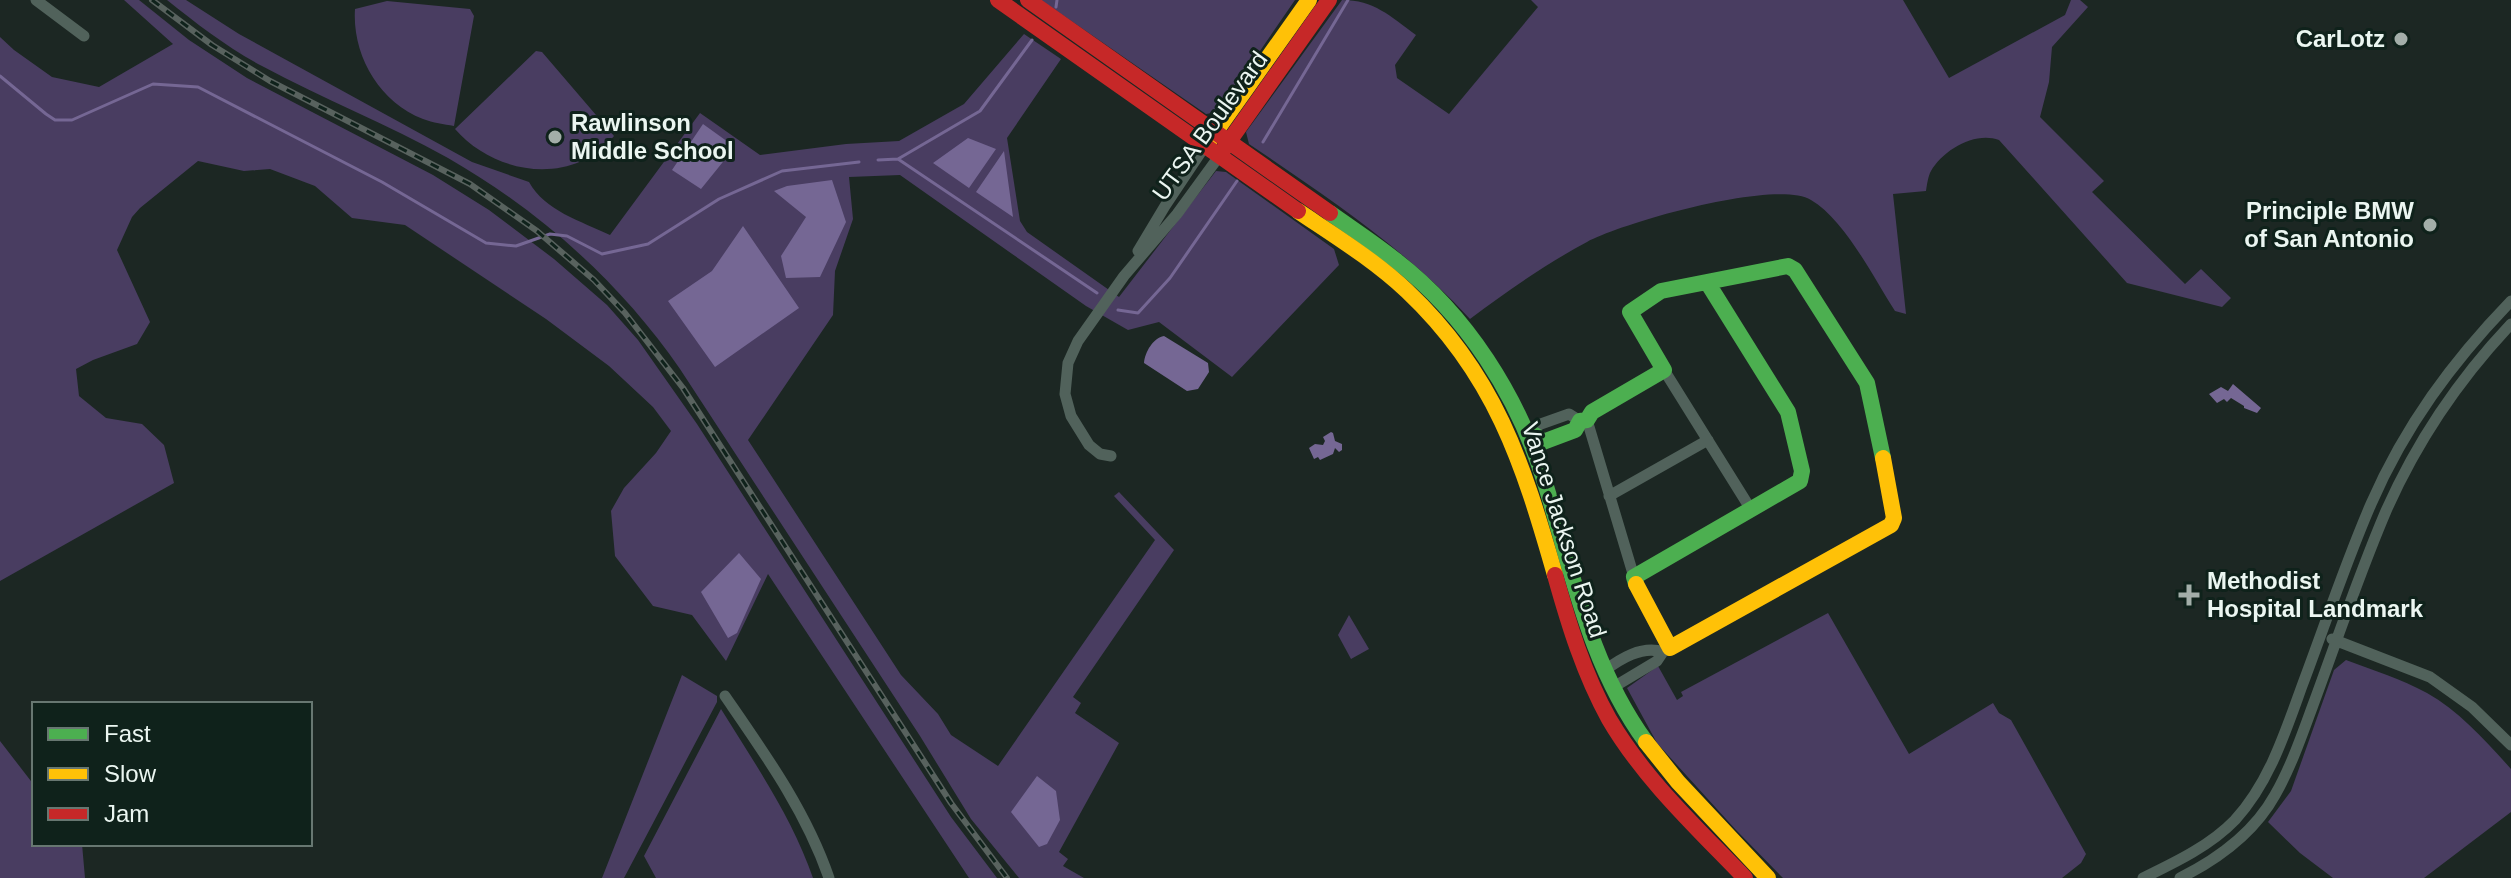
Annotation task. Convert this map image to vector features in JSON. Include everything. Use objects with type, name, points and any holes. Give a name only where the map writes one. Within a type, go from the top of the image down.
[{"type":"main road","name":"Vance Jackson Road","points":[[998,0],[1419,278],[1469,333],[1495,370],[1532,436],[1588,634],[1612,688],[1658,760],[1768,878]]},
{"type":"main road","name":"Vance Jackson Road","points":[[1028,0],[1409,291],[1456,343],[1481,380],[1519,459],[1574,641],[1598,698],[1641,765],[1745,878]]},
{"type":"main road","name":"UTSA Boulevard","points":[[1217,144],[1309,0]]},
{"type":"main road","name":"UTSA Boulevard","points":[[1217,144],[1329,0]]},
{"type":"main road","points":[[1532,436],[1543,442],[1575,430],[1592,412],[1664,370],[1630,312],[1661,291],[1788,266],[1795,270],[1867,383],[1894,518],[1891,525],[1666,650],[1634,577],[1800,481],[1802,471],[1788,412],[1707,282]]},
{"type":"street","points":[[36,0],[84,36]]},
{"type":"street","name":"UTSA Boulevard","points":[[1111,456],[1100,454],[1089,445],[1071,416],[1065,394],[1068,363],[1078,341],[1124,276],[1165,206],[1217,144]]},
{"type":"street","name":"UTSA Boulevard","points":[[1124,276],[1177,214],[1217,144]]},
{"type":"street","points":[[2143,878],[2194,851],[2234,821],[2260,788],[2282,741],[2356,540],[2399,448],[2434,390],[2472,341],[2511,301]]},
{"type":"street","points":[[2180,878],[2227,850],[2247,832],[2275,796],[2297,746],[2377,533],[2413,456],[2448,400],[2511,324]]},
{"type":"street","points":[[1664,370],[1750,508]]},
{"type":"street","points":[[1532,436],[1538,425],[1559,417],[1569,414],[1584,420],[1634,577]]},
{"type":"street","points":[[1559,417],[1566,433]]},
{"type":"street","points":[[1609,496],[1708,440]]},
{"type":"street","points":[[2321,636],[2430,677],[2472,707],[2511,745]]},
{"type":"street","points":[[1604,671],[1618,660],[1636,653],[1651,648],[1666,650]]},
{"type":"street","points":[[1612,688],[1657,661],[1666,650]]},
{"type":"street","points":[[1636,653],[1643,668]]},
{"type":"street","points":[[725,696],[784,783],[809,828],[829,878]]},
{"type":"street","points":[[2234,821],[2247,832]]},
{"type":"shaded area","points":[[124,0],[139,0],[189,40],[247,78],[433,175],[489,210],[554,259],[607,305],[638,340],[697,424],[951,817],[997,878],[969,878],[768,574],[726,661],[692,615],[653,606],[615,556],[611,511],[624,488],[656,453],[671,431],[653,407],[609,366],[546,319],[405,225],[352,218],[315,186],[270,169],[244,171],[198,161],[140,208],[132,217],[117,250],[150,322],[137,344],[76,369],[79,396],[106,418],[142,424],[164,445],[174,483],[0,581],[0,37],[52,77],[99,87],[173,44]]},
{"type":"shaded area","points":[[167,0],[186,0],[239,34],[472,162],[529,182],[554,208],[610,235],[700,113],[760,155],[899,141],[964,104],[1024,34],[1061,59],[1007,138],[1020,221],[1027,232],[1119,297],[1216,171],[1226,172],[1334,249],[1339,265],[1232,377],[1159,322],[1128,330],[1086,306],[900,175],[849,177],[853,219],[835,271],[833,315],[748,440],[901,675],[938,714],[951,735],[998,766],[1155,540],[1114,496],[1119,492],[1174,550],[1073,697],[1081,703],[1075,713],[1119,743],[1059,852],[1068,859],[1063,866],[1084,878],[1019,878],[971,819],[680,369],[631,307],[576,251],[515,201],[448,158],[249,59]]},
{"type":"shaded area","points":[[1041,0],[1295,0],[1218,112],[1206,114]]},
{"type":"shaded area","points":[[1342,0],[1373,6],[1416,35],[1395,65],[1397,78],[1449,114],[1538,7],[1531,0],[1903,0],[1949,78],[2065,15],[2071,0],[2080,0],[2088,7],[2052,47],[2049,82],[2040,117],[2104,181],[2092,192],[2185,284],[2201,269],[2231,298],[2222,307],[2127,283],[1999,140],[1980,138],[1960,144],[1943,156],[1930,173],[1926,191],[1893,194],[1906,314],[1895,311],[1858,250],[1823,209],[1811,200],[1793,195],[1766,195],[1665,214],[1606,234],[1542,269],[1470,319],[1393,247],[1249,144],[1246,132]]},
{"type":"shaded area","points":[[387,1],[470,9],[474,16],[454,126],[427,120],[407,111],[381,89],[371,75],[358,43],[355,9]]},
{"type":"shaded area","points":[[536,51],[542,52],[614,136],[597,152],[577,163],[534,169],[512,165],[472,145],[455,129]]},
{"type":"shaded area","points":[[703,124],[735,147],[701,189],[672,170]]},
{"type":"shaded area","points":[[968,138],[996,149],[969,188],[933,163]]},
{"type":"shaded area","points":[[1004,151],[1013,217],[976,192]]},
{"type":"shaded area","points":[[832,180],[846,222],[820,277],[786,278],[781,256],[806,217],[774,191],[787,186]]},
{"type":"shaded area","points":[[743,226],[799,308],[715,367],[668,301],[712,271]]},
{"type":"shaded area","points":[[1164,336],[1208,363],[1209,372],[1198,389],[1187,391],[1144,363],[1150,346]]},
{"type":"shaded area","points":[[2233,384],[2261,408],[2257,413],[2231,398],[2227,402],[2224,399],[2217,403],[2209,394],[2221,387],[2228,391]]},
{"type":"shaded area","points":[[1331,432],[1335,441],[1342,444],[1342,450],[1339,452],[1335,448],[1333,454],[1320,460],[1318,457],[1314,459],[1309,448],[1315,444],[1323,445],[1323,437]]},
{"type":"shaded area","points":[[739,553],[761,579],[737,633],[728,638],[701,592]]},
{"type":"shaded area","points":[[1828,613],[1909,754],[1993,703],[1999,713],[2011,720],[2086,854],[2081,863],[2062,878],[1783,878],[1657,743],[1627,688],[1658,666],[1677,700],[1683,696],[1681,692]]},
{"type":"shaded area","points":[[1349,615],[1369,649],[1351,659],[1338,635]]},
{"type":"shaded area","points":[[2346,660],[2407,683],[2439,700],[2472,728],[2511,769],[2511,812],[2424,878],[2333,878],[2300,853],[2268,822],[2291,791],[2334,670]]},
{"type":"shaded area","points":[[682,675],[717,696],[717,702],[624,878],[602,878]]},
{"type":"shaded area","points":[[721,709],[784,812],[813,878],[656,878],[644,856]]},
{"type":"shaded area","points":[[0,741],[32,782],[32,846],[82,846],[85,878],[0,878]]},
{"type":"shaded area","points":[[1037,776],[1056,791],[1060,820],[1047,844],[1039,847],[1011,812]]},
{"type":"waterway","points":[[1056,7],[1057,0]]},
{"type":"waterway","points":[[1263,142],[1348,0]]},
{"type":"waterway","points":[[878,160],[898,159],[980,111],[1032,40]]},
{"type":"waterway","points":[[0,76],[55,120],[72,120],[153,84],[198,87],[382,182],[486,243],[516,246],[550,234],[567,236],[602,254],[648,244],[719,199],[782,171],[859,162]]},
{"type":"waterway","points":[[898,159],[1097,293]]},
{"type":"waterway","points":[[1118,310],[1138,313],[1170,278],[1237,181]]},
{"type":"railway","points":[[152,0],[212,45],[270,81],[470,184],[537,231],[594,280],[625,313],[683,388],[951,803],[1007,878]]},
{"type":"traffic: fast","points":[[1330,213],[1394,259],[1445,305],[1487,359],[1505,389],[1534,451],[1596,650],[1626,712],[1646,742]]},
{"type":"traffic: fast","points":[[1535,435],[1543,442],[1575,430],[1580,421],[1587,420],[1592,412],[1664,370],[1630,312],[1661,291],[1788,266],[1795,270],[1867,383],[1883,458]]},
{"type":"traffic: fast","points":[[1636,584],[1634,577],[1800,481],[1802,471],[1788,412],[1707,282]]},
{"type":"traffic: slow","points":[[1209,141],[1309,0]]},
{"type":"traffic: slow","points":[[1298,211],[1354,249],[1407,291],[1463,355],[1502,422],[1531,495],[1555,575]]},
{"type":"traffic: slow","points":[[1636,584],[1670,648],[1891,525],[1894,518],[1883,458]]},
{"type":"traffic: slow","points":[[1646,742],[1678,782],[1768,878]]},
{"type":"traffic: jam","points":[[998,0],[1298,211]]},
{"type":"traffic: jam","points":[[1028,0],[1330,213]]},
{"type":"traffic: jam","points":[[1223,150],[1329,0]]},
{"type":"traffic: jam","points":[[1555,575],[1578,649],[1609,719],[1655,782],[1745,878]]},
{"type":"place","name":"CarLotz","points":[[2401,39]]},
{"type":"place","name":"Rawlinson Middle School","points":[[555,137]]},
{"type":"place","name":"Principle BMW of San Antonio","points":[[2430,225]]},
{"type":"place","name":"Methodist Hospital Landmark","points":[[2189,595]]}]
